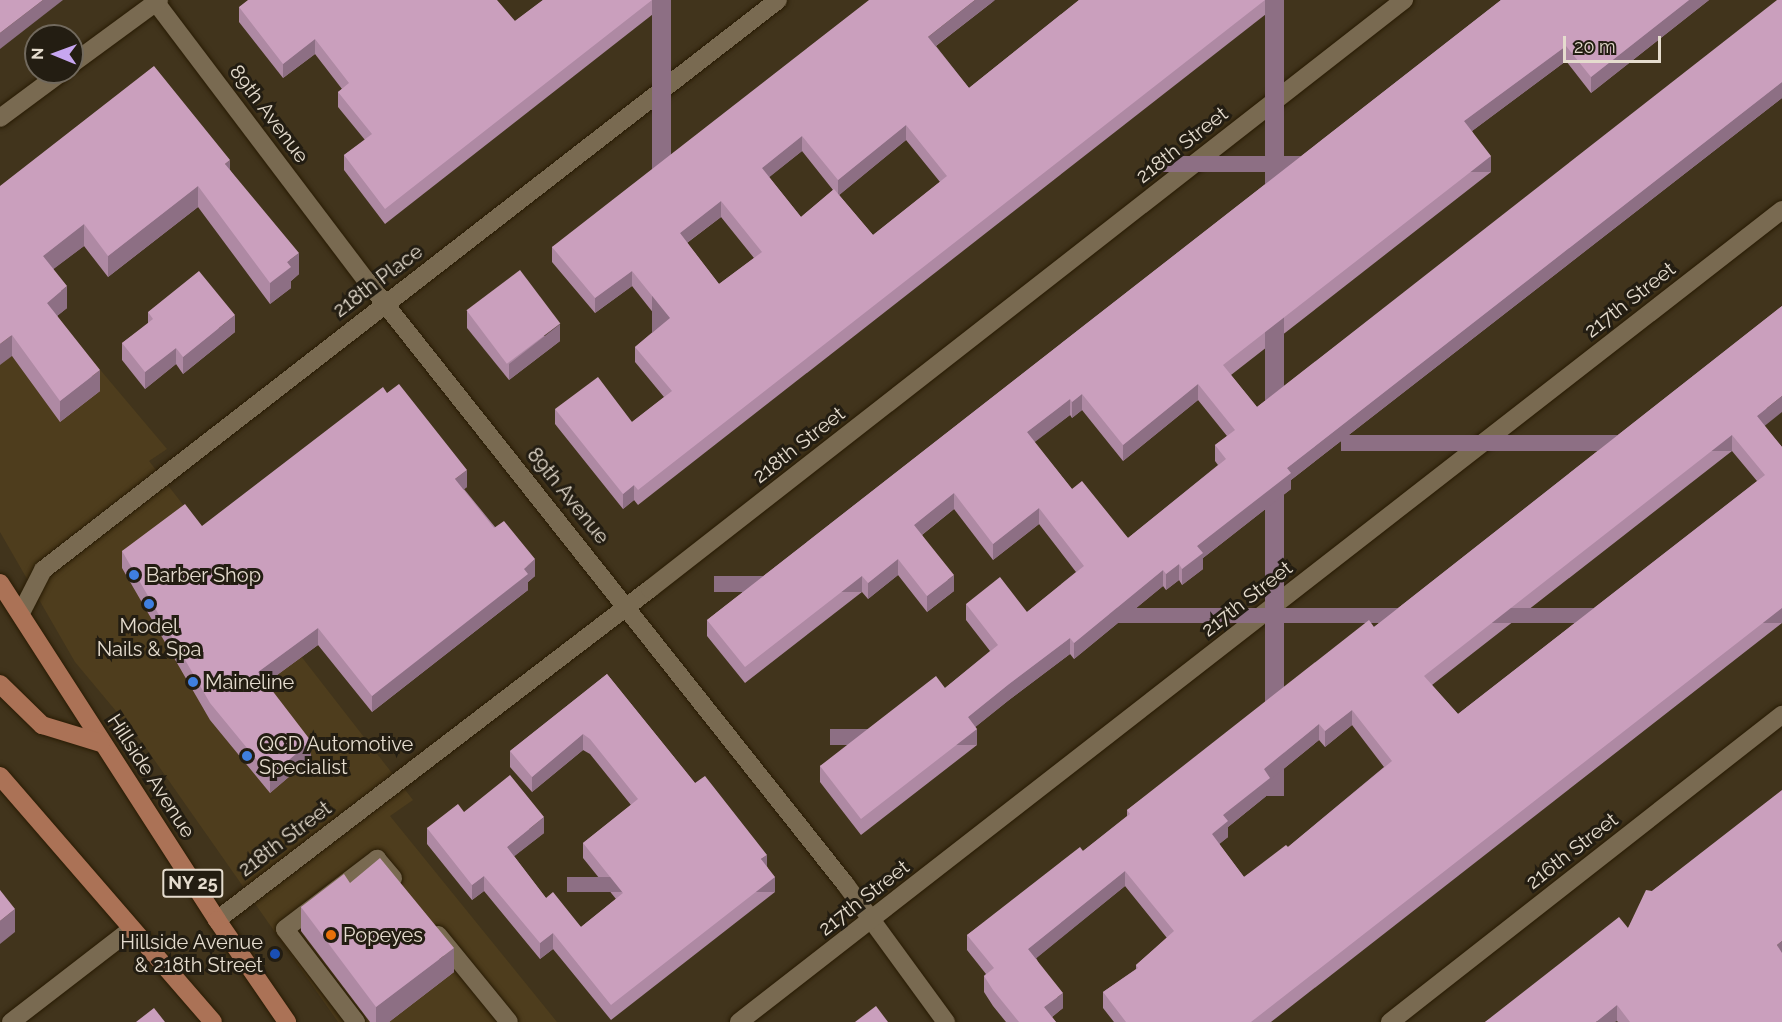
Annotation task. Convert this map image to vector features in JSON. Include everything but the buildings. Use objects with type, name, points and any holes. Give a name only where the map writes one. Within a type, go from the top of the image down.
[{"type":"main road","name":"Hillside Avenue","points":[[0,583],[22,611],[101,743],[287,1022]]},
{"type":"main road","points":[[0,684],[42,724],[101,743]]},
{"type":"main road","points":[[0,776],[130,930],[213,1022]]},
{"type":"street","name":"218th Place","points":[[22,611],[43,570],[778,0]]},
{"type":"street","name":"218th Street","points":[[217,920],[628,606],[1404,0]]},
{"type":"street","name":"89th Avenue","points":[[156,1],[385,304],[628,606],[872,921],[946,1022]]},
{"type":"street","points":[[84,55],[156,1]]},
{"type":"street","points":[[0,118],[46,84]]},
{"type":"street","name":"217th Street","points":[[740,1022],[1782,210]]},
{"type":"street","name":"216th Street","points":[[1390,1022],[1782,715]]},
{"type":"street","points":[[356,1022],[285,929],[377,859],[406,895]]},
{"type":"street","points":[[428,922],[509,1022]]},
{"type":"street","points":[[11,1022],[130,930]]},
{"type":"shaded area","points":[[59,321],[167,449],[149,461],[413,800],[390,816],[557,1022],[338,1022],[141,741],[75,662],[0,532],[0,339]]},
{"type":"place","name":"Barber Shop","points":[[134,575]]},
{"type":"place","name":"Model Nails & Spa","points":[[149,604]]},
{"type":"place","name":"Maineline","points":[[193,682]]},
{"type":"place","name":"QCD Automotive Specialist","points":[[247,756]]},
{"type":"place","name":"Popeyes","points":[[331,935]]},
{"type":"place","name":"Hillside Avenue & 218th Street","points":[[275,954]]}]
